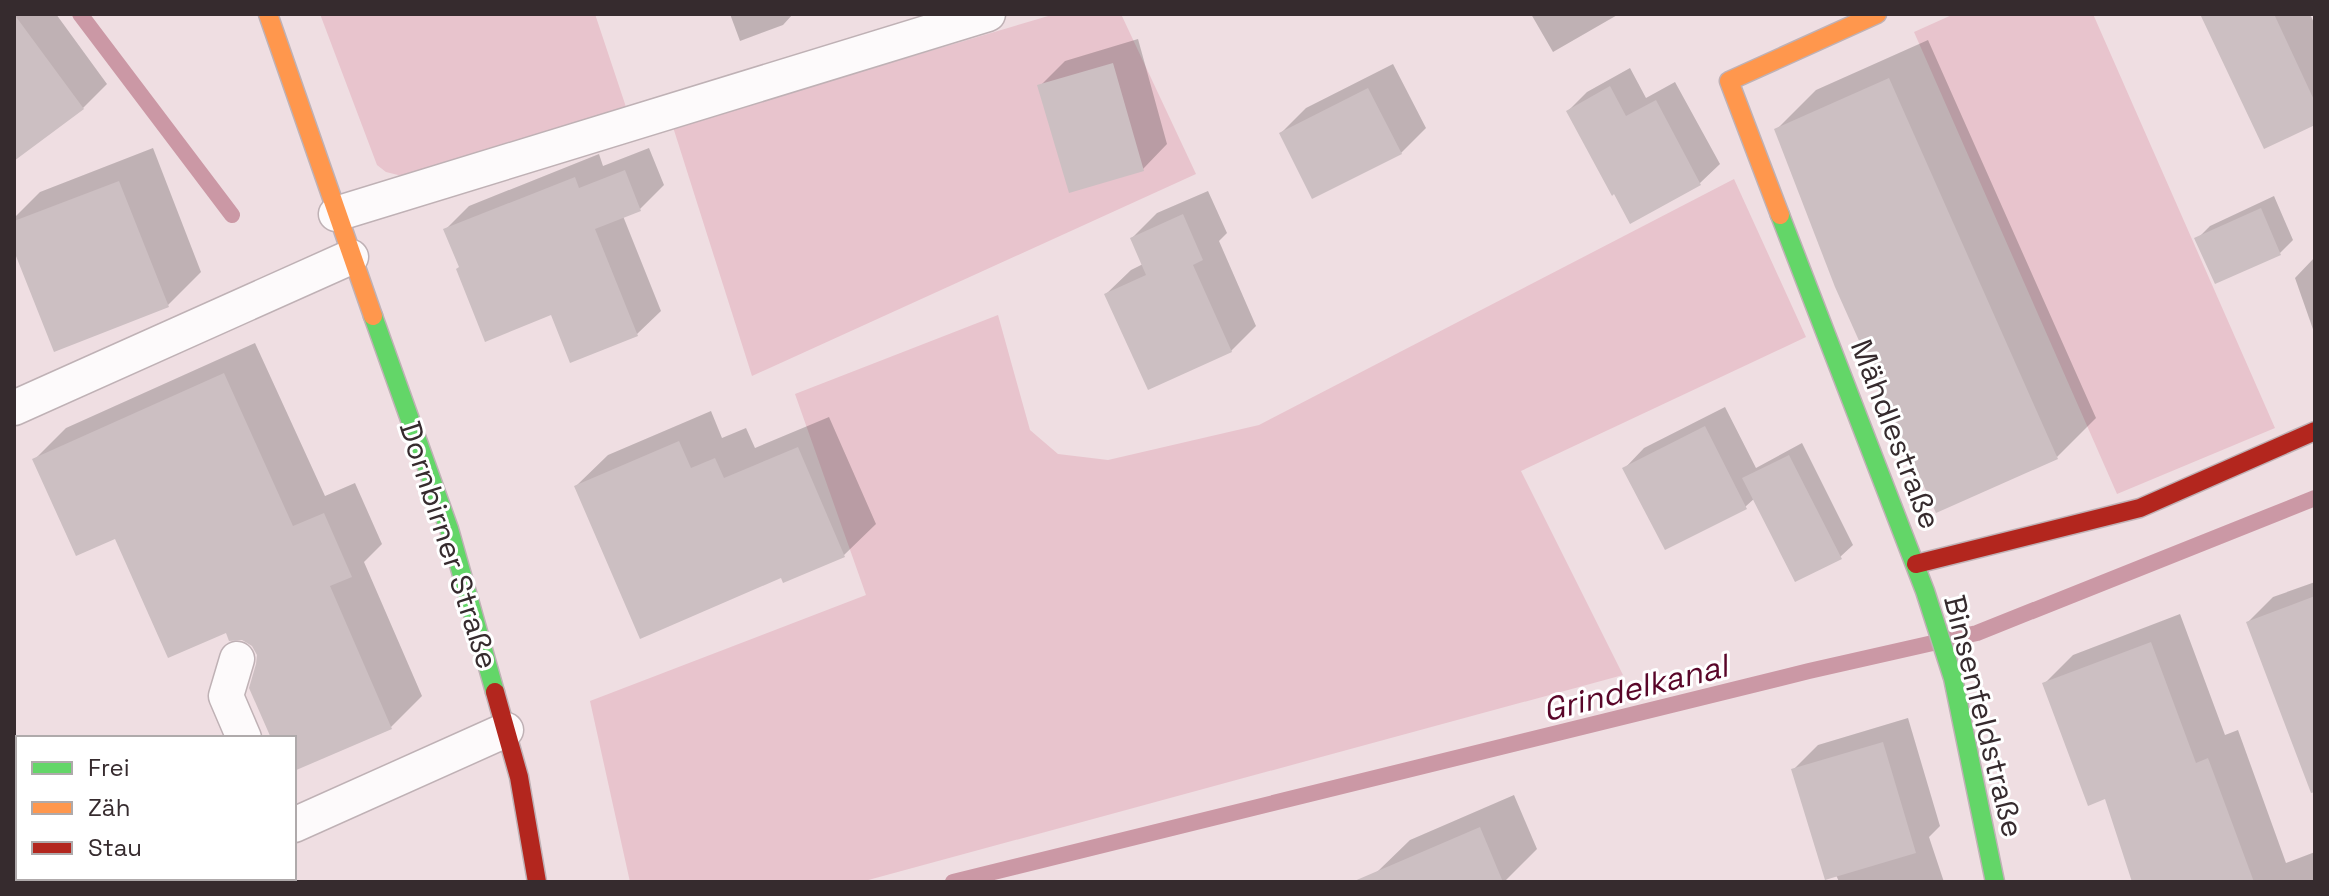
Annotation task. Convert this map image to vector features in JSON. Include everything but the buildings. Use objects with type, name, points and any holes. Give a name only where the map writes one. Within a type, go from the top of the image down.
[{"type":"street","name":"Dornbirner Straße","points":[[268,14],[449,529],[519,777],[537,882]]},
{"type":"street","name":"Mähdlestraße","points":[[1877,14],[1729,81],[1916,564],[2140,508],[2315,431]]},
{"type":"street","name":"Binsenfeldstraße","points":[[1916,564],[1953,678],[1995,882]]},
{"type":"lane","points":[[336,214],[988,14]]},
{"type":"lane","points":[[14,408],[351,257]]},
{"type":"lane","points":[[237,659],[226,696],[243,736]]},
{"type":"lane","points":[[296,824],[506,730]]},
{"type":"shaded area","points":[[320,14],[595,14],[627,110],[402,176],[386,172],[377,165]]},
{"type":"shaded area","points":[[1055,14],[1121,14],[1196,174],[752,376],[673,127]]},
{"type":"shaded area","points":[[1954,14],[2093,14],[2275,428],[2117,494],[1914,32]]},
{"type":"shaded area","points":[[1734,179],[1806,337],[1521,471],[1623,675],[861,882],[630,882],[590,701],[866,595],[795,394],[998,315],[1030,430],[1058,454],[1108,460],[1259,425]]},
{"type":"waterway","name":"Grindelkanal","points":[[80,14],[232,215]]},
{"type":"waterway","name":"Grindelkanal","points":[[953,882],[1809,671],[1977,633],[2315,498]]},
{"type":"traffic: fast","points":[[1780,215],[1925,591],[1953,678],[1995,882]]},
{"type":"traffic: fast","points":[[373,316],[449,529],[495,692]]},
{"type":"traffic: slow","points":[[268,14],[373,316]]},
{"type":"traffic: slow","points":[[1780,215],[1729,81],[1877,14]]},
{"type":"traffic: jam","points":[[1916,564],[2140,508],[2315,431]]},
{"type":"traffic: jam","points":[[495,692],[519,777],[537,882]]}]
